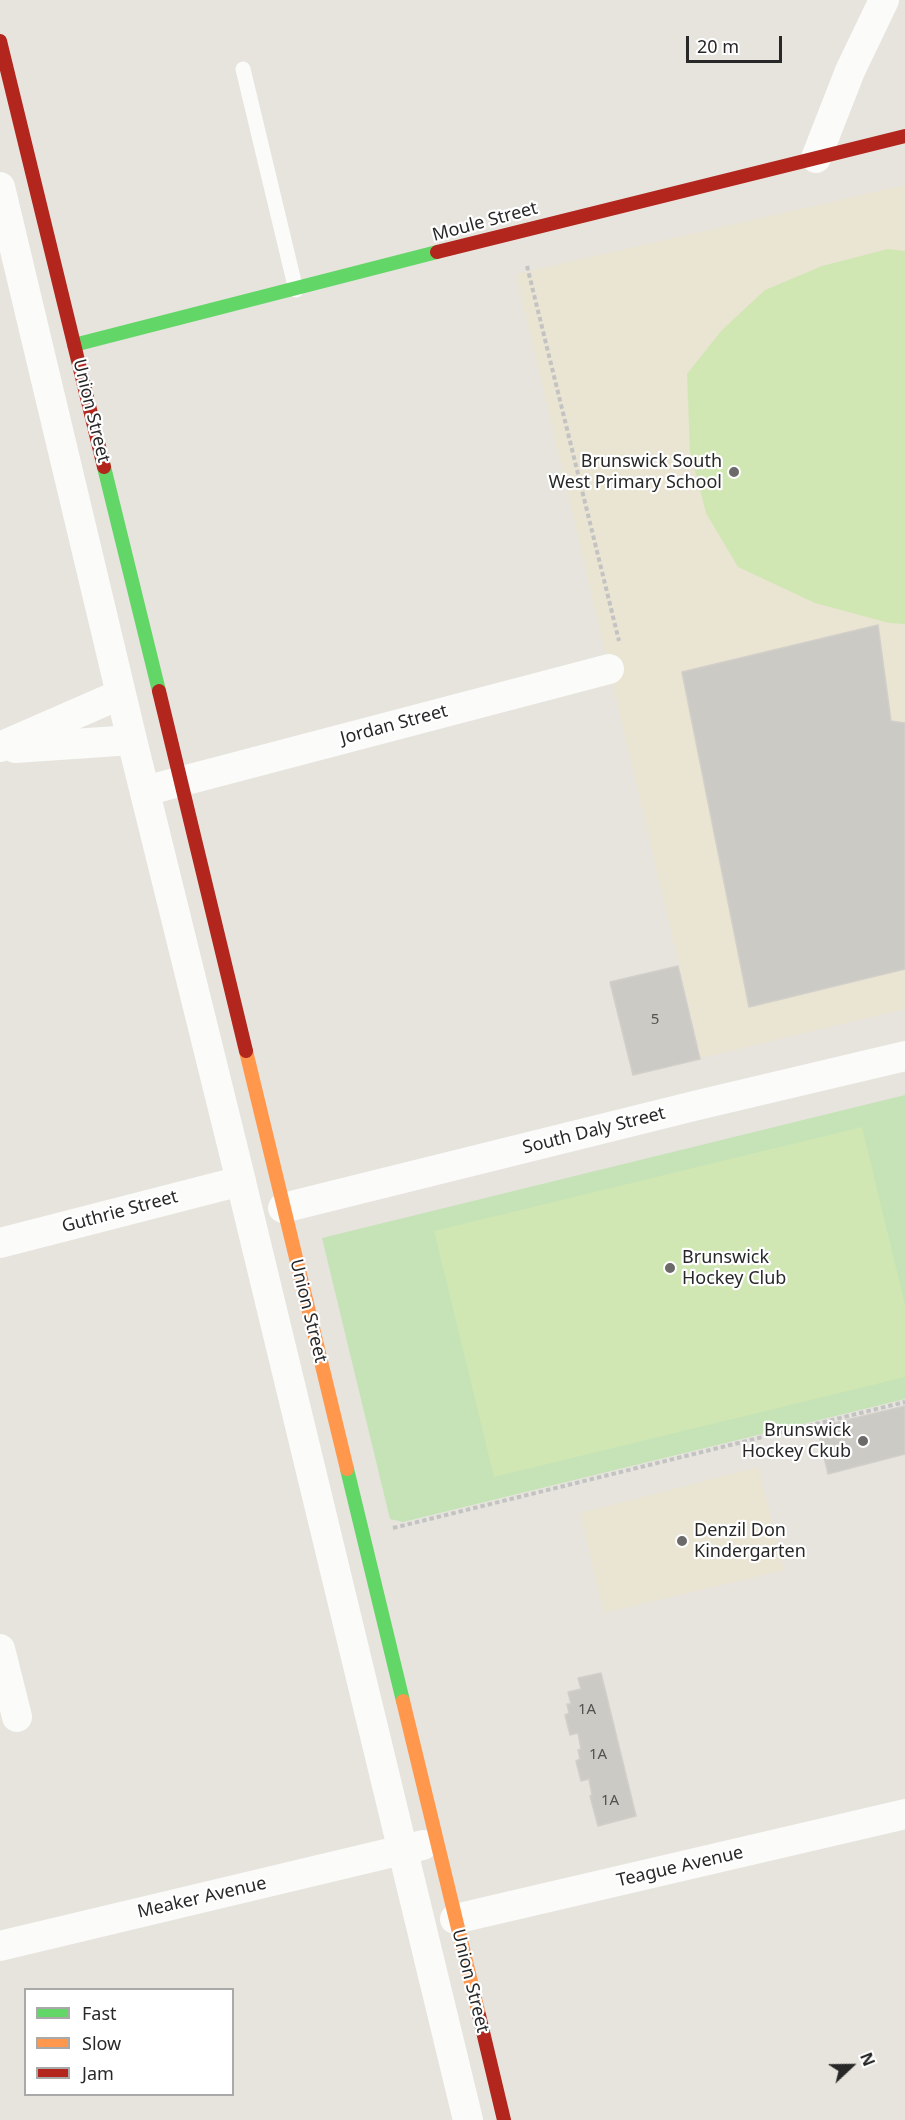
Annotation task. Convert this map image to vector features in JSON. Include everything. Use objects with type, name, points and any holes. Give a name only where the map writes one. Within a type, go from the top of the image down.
[{"type":"street","points":[[816,159],[849,71],[884,0]]},
{"type":"street","name":"Union Street","points":[[0,41],[504,2120]]},
{"type":"street","name":"Moule Street","points":[[74,345],[297,290],[590,213],[905,136]]},
{"type":"street","name":"Union Street","points":[[0,187],[7,245],[146,791],[468,2120]]},
{"type":"street","name":"Jordan Street","points":[[180,781],[615,660]]},
{"type":"street","points":[[0,748],[121,694]]},
{"type":"street","points":[[0,748],[132,740]]},
{"type":"street","points":[[146,791],[180,781]]},
{"type":"street","name":"South Daly Street","points":[[283,1208],[905,1056]]},
{"type":"street","name":"Guthrie Street","points":[[0,1244],[241,1180]]},
{"type":"street","points":[[0,1649],[17,1717]]},
{"type":"street","name":"Teague Avenue","points":[[455,1919],[905,1814]]},
{"type":"street","points":[[404,1850],[437,1842]]},
{"type":"street","name":"Meaker Avenue","points":[[0,1946],[404,1850]]},
{"type":"lane","points":[[243,69],[297,290]]},
{"type":"path","points":[[527,266],[615,660]]},
{"type":"path","points":[[389,1529],[905,1402]]},
{"type":"shaded area","name":"Brunswick South West Primary School","points":[[905,185],[905,1009],[701,1058],[516,274]]},
{"type":"shaded area","name":"Denzil Don Kindergarten","points":[[758,1467],[784,1570],[604,1613],[580,1513]]},
{"type":"green space","points":[[888,249],[905,251],[905,624],[889,623],[815,603],[738,567],[706,513],[690,451],[687,374],[722,330],[765,290],[822,266]]},
{"type":"green space","name":"Brunswick Hockey Club","points":[[905,1095],[905,1399],[403,1522],[390,1519],[322,1238]]},
{"type":"green space","name":"Brunswick Hockey Club","points":[[862,1127],[905,1305],[905,1377],[494,1477],[434,1231]]},
{"type":"building","points":[[878,625],[891,721],[905,723],[905,969],[749,1007],[682,672]]},
{"type":"building","points":[[678,966],[700,1059],[633,1075],[610,982]]},
{"type":"building","name":"Brunswick Hockey Ckub","points":[[905,1406],[905,1454],[828,1474],[817,1427]]},
{"type":"building","points":[[601,1673],[636,1816],[598,1826],[590,1796],[592,1795],[589,1779],[581,1781],[576,1761],[580,1759],[578,1750],[581,1749],[578,1733],[570,1735],[565,1715],[569,1713],[567,1704],[571,1704],[568,1692],[581,1689],[578,1678]]},
{"type":"traffic: fast","points":[[74,345],[437,252]]},
{"type":"traffic: fast","points":[[104,467],[159,691]]},
{"type":"traffic: fast","points":[[347,1469],[403,1701]]},
{"type":"traffic: slow","points":[[246,1051],[347,1469]]},
{"type":"traffic: slow","points":[[403,1701],[479,2015]]},
{"type":"traffic: jam","points":[[0,41],[104,467]]},
{"type":"traffic: jam","points":[[437,252],[905,136]]},
{"type":"traffic: jam","points":[[159,691],[246,1051]]},
{"type":"traffic: jam","points":[[479,2015],[504,2120]]},
{"type":"place","name":"Brunswick South West Primary School","points":[[734,472]]},
{"type":"place","name":"Brunswick Hockey Club","points":[[670,1268]]},
{"type":"place","name":"Brunswick Hockey Ckub","points":[[863,1441]]},
{"type":"place","name":"Denzil Don Kindergarten","points":[[682,1541]]}]
